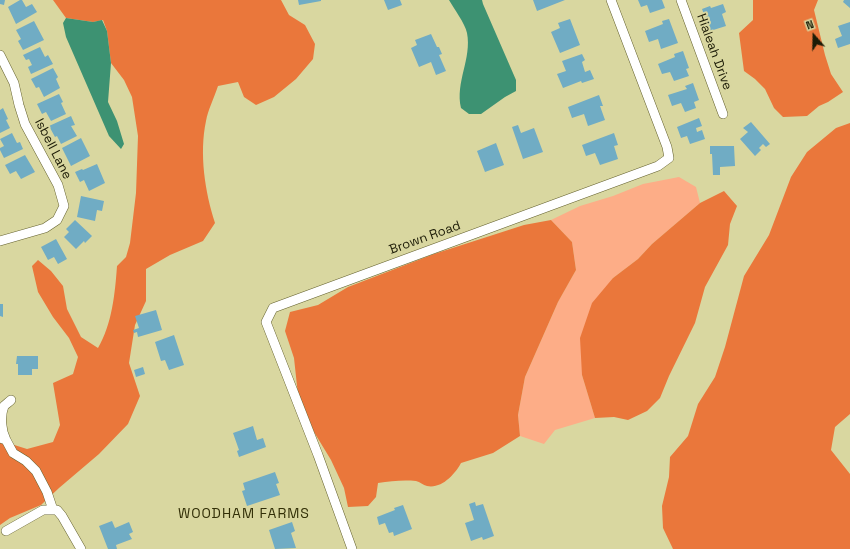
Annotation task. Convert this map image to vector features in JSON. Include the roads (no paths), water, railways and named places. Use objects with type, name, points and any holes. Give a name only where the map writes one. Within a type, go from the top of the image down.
[{"type":"street","name":"Brown Road","points":[[352,549],[318,455],[266,322],[273,308],[658,166],[669,158],[667,147],[611,0]]},
{"type":"street","name":"Hialeah Drive","points":[[681,0],[723,114]]},
{"type":"street","name":"Isbell Lane","points":[[0,55],[14,83],[25,124],[58,185],[64,206],[57,220],[45,228],[0,241]]},
{"type":"street","points":[[11,400],[4,406],[1,416],[3,439],[13,453],[36,471],[47,492],[53,510]]},
{"type":"street","points":[[6,531],[43,510],[56,510],[62,516],[80,549]]},
{"type":"district","name":"WOODHAM FARMS","points":[[244,514]]}]
